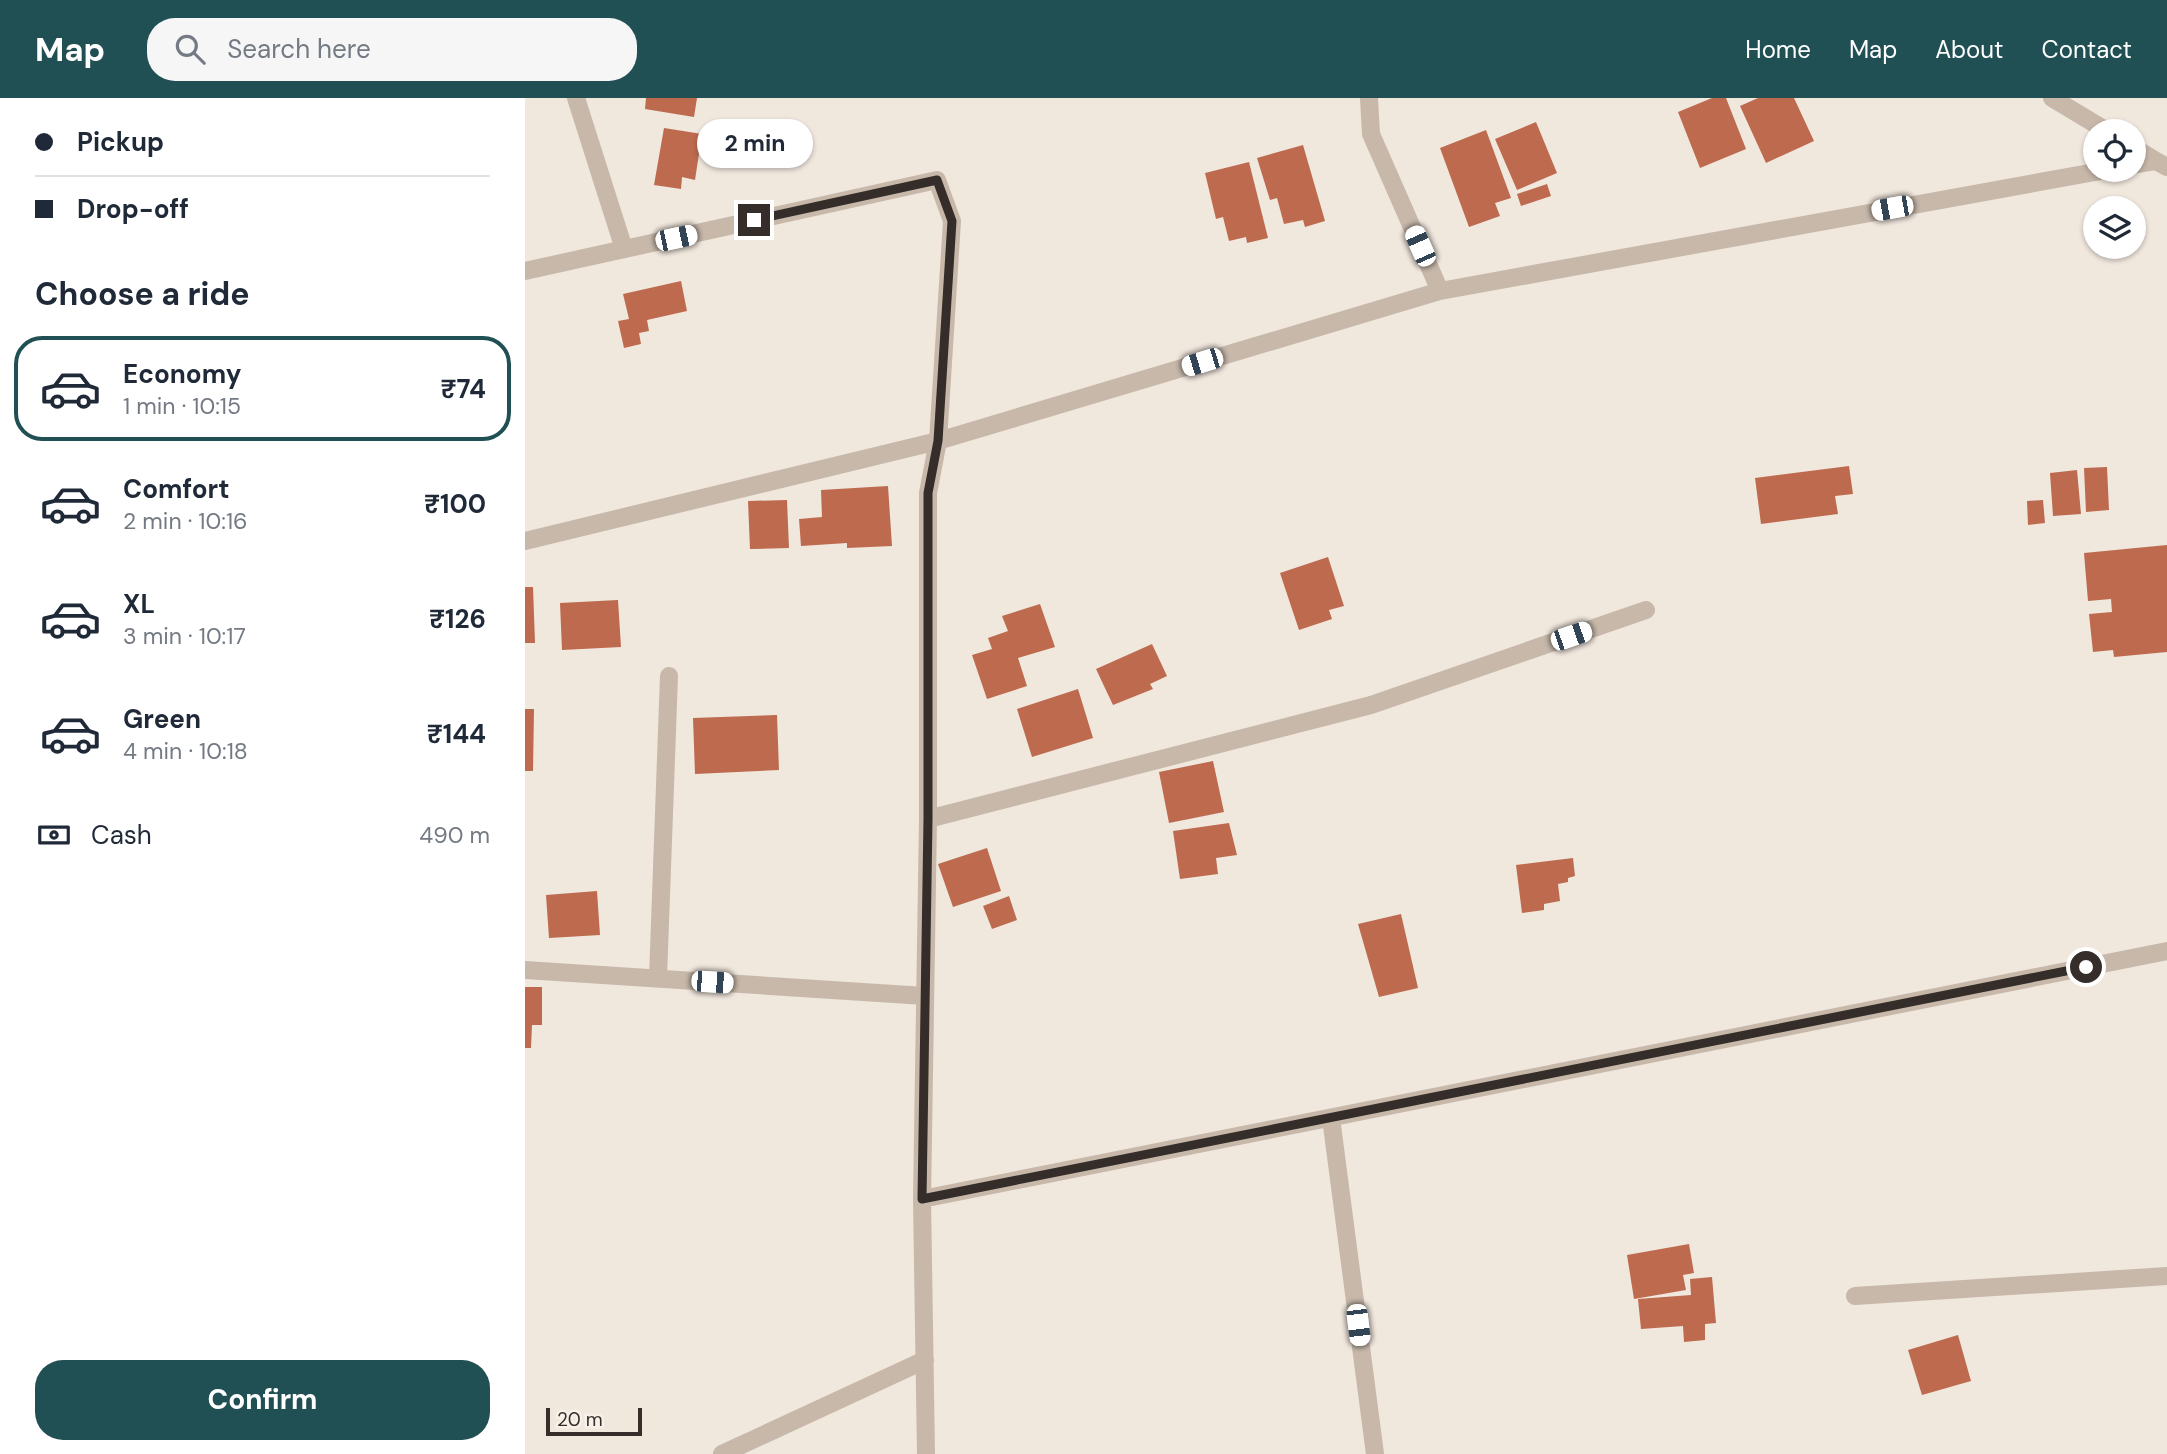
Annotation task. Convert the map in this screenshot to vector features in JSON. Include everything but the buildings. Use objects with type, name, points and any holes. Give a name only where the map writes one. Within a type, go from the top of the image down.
[{"type":"street","points":[[576,98],[624,249]]},
{"type":"street","points":[[1369,98],[1371,134],[1440,291]]},
{"type":"street","points":[[2052,98],[2087,119]]},
{"type":"street","points":[[2146,155],[2161,164]]},
{"type":"street","points":[[525,541],[938,441],[1440,291],[2083,174]]},
{"type":"street","points":[[525,271],[937,180],[952,221],[938,441],[928,493],[928,819],[922,1199],[926,1454]]},
{"type":"street","points":[[928,819],[1371,705],[1646,610]]},
{"type":"street","points":[[658,978],[669,676]]},
{"type":"street","points":[[922,1199],[2167,951]]},
{"type":"street","points":[[525,970],[925,996]]},
{"type":"street","points":[[1331,1118],[1375,1454]]},
{"type":"street","points":[[1855,1296],[2167,1276]]},
{"type":"street","points":[[722,1454],[925,1360]]},
{"type":"route","points":[[754,220],[937,180],[952,221],[938,441],[928,493],[928,819],[922,1199],[2086,967]]}]
